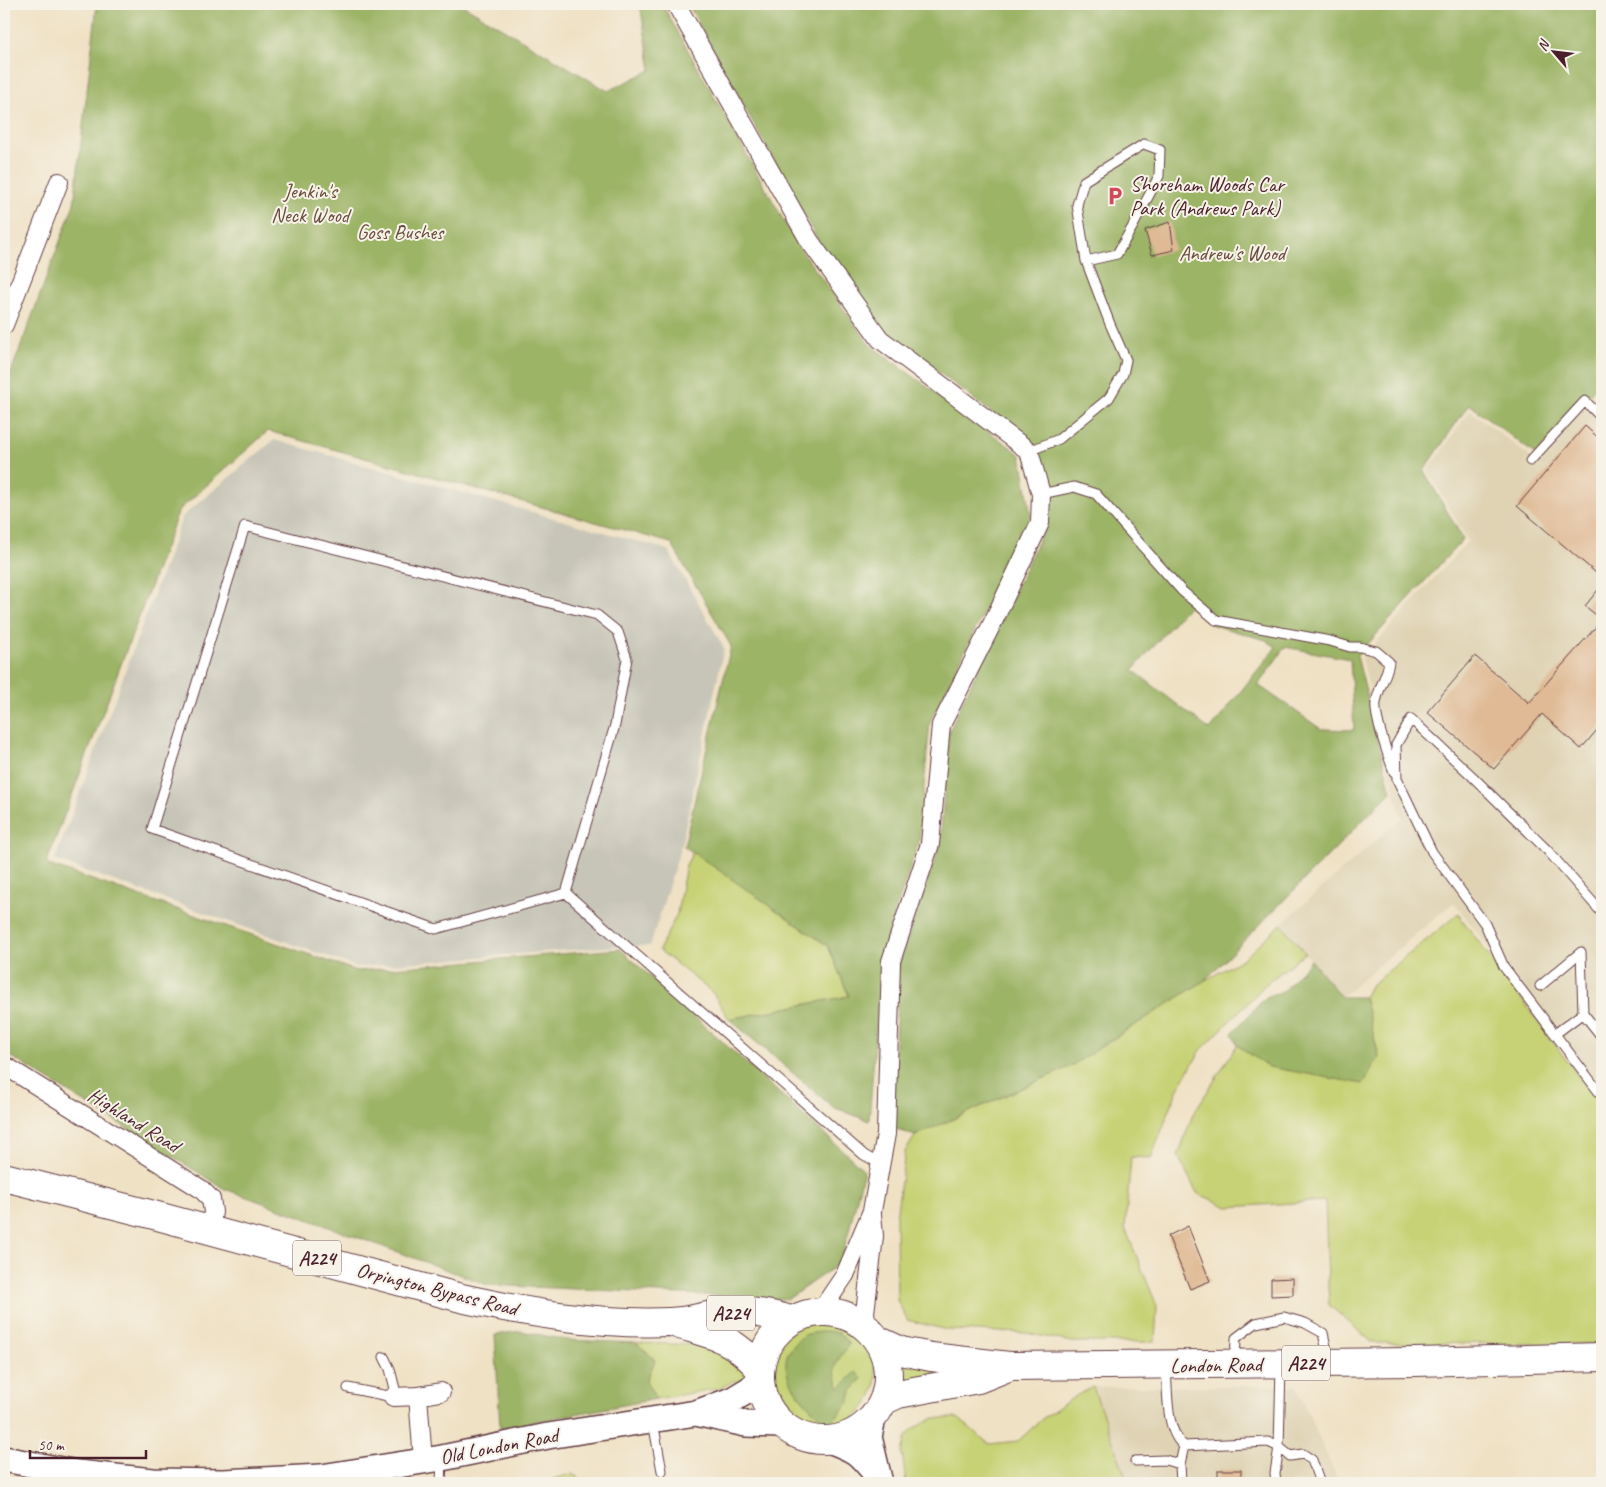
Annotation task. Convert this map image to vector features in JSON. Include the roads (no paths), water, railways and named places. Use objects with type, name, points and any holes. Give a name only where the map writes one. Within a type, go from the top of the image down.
[{"type":"main road","name":"Orpington Bypass Road","points":[[4,1177],[461,1298],[507,1308],[591,1320],[671,1322],[724,1313],[742,1312],[767,1314],[790,1320]]},
{"type":"main road","points":[[822,1310],[844,1315],[857,1321],[872,1335],[883,1351],[888,1368],[888,1385],[878,1409],[864,1427],[847,1436],[829,1440],[815,1440],[803,1437],[781,1425],[770,1412],[763,1397],[760,1376],[764,1353],[770,1340],[790,1320],[805,1313],[822,1310]]},
{"type":"main road","name":"Orpington Bypass Road","points":[[671,1322],[728,1341],[744,1351],[760,1376]]},
{"type":"main road","name":"London Road","points":[[872,1335],[901,1350],[931,1357],[1009,1366],[1282,1364],[1602,1357]]},
{"type":"main road","name":"London Road","points":[[878,1409],[898,1394],[978,1379],[1009,1366]]},
{"type":"street","points":[[676,4],[809,240],[880,339],[1029,451],[1041,494],[1040,523],[941,725],[930,844],[890,961],[886,1134],[872,1211],[845,1275],[822,1310]]},
{"type":"street","points":[[4,325],[59,182]]},
{"type":"street","name":"Highland Road","points":[[4,1065],[201,1189],[211,1199],[210,1230]]},
{"type":"street","points":[[872,1211],[874,1236],[865,1313],[872,1335]]},
{"type":"street","name":"Old London Road","points":[[4,1459],[77,1472],[153,1480],[223,1482],[321,1477],[432,1459],[548,1436],[696,1413],[732,1400],[760,1376]]},
{"type":"street","points":[[395,1397],[441,1392]]},
{"type":"street","points":[[418,1396],[432,1459]]},
{"type":"street","points":[[878,1409],[869,1437],[878,1480]]},
{"type":"street","name":"Old London Road","points":[[696,1413],[746,1424],[781,1425]]},
{"type":"street","points":[[829,1440],[858,1453],[878,1480]]},
{"type":"lane","points":[[1029,451],[1060,439],[1109,398],[1124,374],[1126,360],[1086,260],[1077,206],[1084,181],[1144,144],[1160,150],[1159,176],[1117,254],[1086,260]]},
{"type":"lane","points":[[1530,461],[1585,401],[1602,418]]},
{"type":"lane","points":[[1041,494],[1074,487],[1096,494],[1182,591],[1216,620],[1330,641],[1350,647],[1360,647],[1376,651],[1389,662],[1388,670],[1380,684],[1376,705],[1386,750],[1397,779],[1432,852],[1485,924],[1504,967],[1602,1096]]},
{"type":"lane","points":[[246,526],[597,615],[618,632],[627,658],[615,725],[566,893],[436,929],[152,829],[246,526]]},
{"type":"lane","points":[[1397,779],[1396,745],[1411,720],[1472,776],[1548,851],[1602,914]]},
{"type":"lane","points":[[566,893],[864,1155],[880,1164]]},
{"type":"lane","points":[[1540,986],[1581,952],[1583,1013],[1602,1037]]},
{"type":"lane","points":[[1555,1034],[1583,1013]]},
{"type":"lane","points":[[1235,1364],[1236,1338],[1256,1323],[1284,1316],[1305,1323],[1322,1333],[1330,1363]]},
{"type":"lane","points":[[348,1388],[395,1397],[390,1368],[384,1357]]},
{"type":"lane","points":[[1276,1483],[1275,1473],[1279,1448],[1282,1364]]},
{"type":"lane","points":[[1166,1365],[1170,1416],[1176,1440],[1184,1446],[1268,1442],[1290,1456],[1303,1454],[1312,1460],[1320,1483]]},
{"type":"lane","points":[[652,1419],[662,1472]]},
{"type":"lane","points":[[1181,1483],[1180,1464],[1184,1446]]},
{"type":"lane","points":[[432,1459],[441,1483]]},
{"type":"lane","points":[[1135,1461],[1165,1460],[1180,1464]]},
{"type":"place","name":"Shoreham Woods Car Park (Andrews Park)","points":[[1115,196]]},
{"type":"park label","name":"Jenkin's Neck Wood","points":[[310,203]]},
{"type":"park label","name":"Goss Bushes","points":[[400,232]]},
{"type":"park label","name":"Andrew's Wood","points":[[1232,253]]}]
